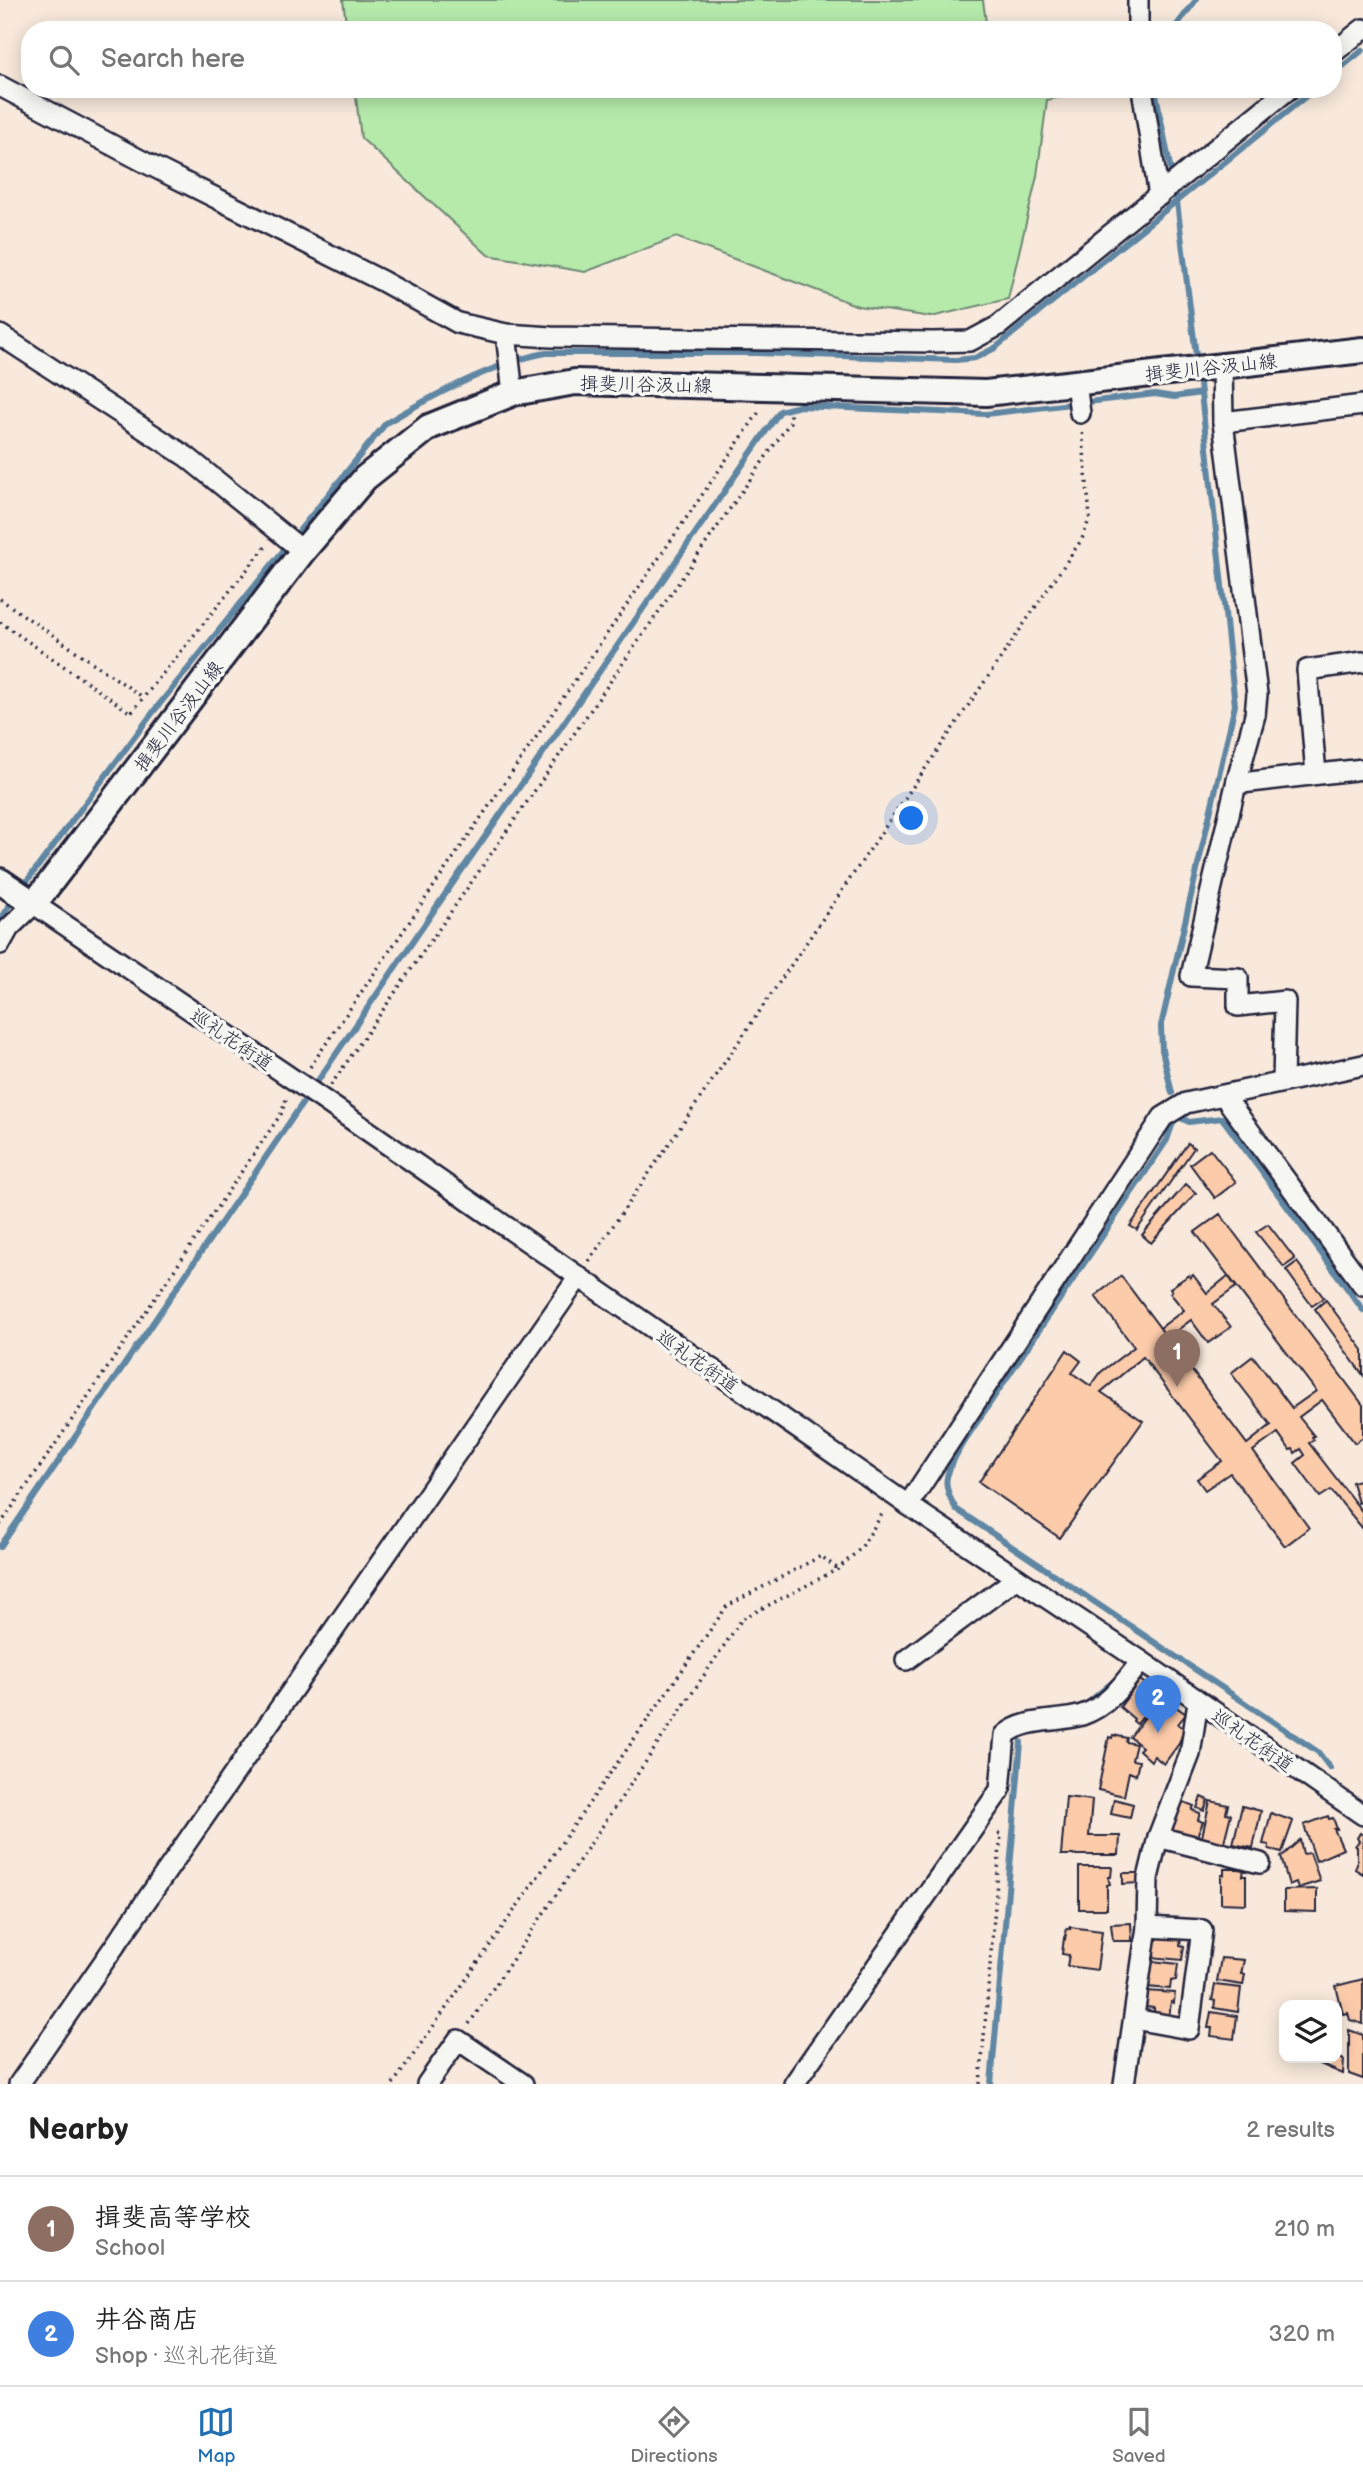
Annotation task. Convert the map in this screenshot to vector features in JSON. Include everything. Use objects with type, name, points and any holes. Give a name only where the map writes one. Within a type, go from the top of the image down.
[{"type":"main road","name":"揖斐川谷汲山線","points":[[34,904],[303,551],[365,478],[429,427],[513,393],[575,382],[986,393],[1363,350]]},
{"type":"main road","points":[[0,881],[34,904]]},
{"type":"street","points":[[1138,0],[1138,21]]},
{"type":"street","points":[[1342,46],[1363,29]]},
{"type":"street","points":[[0,86],[21,97]]},
{"type":"street","points":[[23,98],[382,281],[458,323],[506,334],[551,337],[825,342],[970,341],[998,326],[1278,98]]},
{"type":"street","points":[[1144,98],[1160,196]]},
{"type":"street","points":[[506,334],[513,393]]},
{"type":"street","points":[[0,335],[187,457],[303,551]]},
{"type":"street","points":[[1222,366],[1223,422],[1256,694],[1255,715],[1191,976],[1238,978],[1238,1006],[1285,1001],[1283,1081]]},
{"type":"street","points":[[1076,383],[1080,413]]},
{"type":"street","points":[[1223,422],[1363,405]]},
{"type":"street","points":[[1316,774],[1307,670],[1363,662]]},
{"type":"street","points":[[1237,780],[1242,783],[1363,769]]},
{"type":"street","points":[[0,944],[9,928],[34,904]]},
{"type":"street","name":"巡礼花街道","points":[[34,904],[1363,1815]]},
{"type":"street","points":[[901,1500],[1163,1117],[1186,1104],[1363,1065]]},
{"type":"street","points":[[1224,1096],[1363,1285]]},
{"type":"street","points":[[19,2084],[578,1278]]},
{"type":"street","points":[[906,1660],[1017,1578]]},
{"type":"street","points":[[794,2084],[1000,1790],[1005,1735],[1016,1726],[1083,1715],[1112,1698],[1141,1661]]},
{"type":"street","points":[[1124,2084],[1147,1927],[1148,1878],[1158,1837],[1190,1754],[1198,1702]]},
{"type":"street","points":[[1158,1837],[1260,1863]]},
{"type":"street","points":[[1134,2019],[1189,2029],[1202,1930],[1147,1927]]},
{"type":"street","points":[[427,2084],[458,2040],[523,2084]]},
{"type":"path","points":[[0,1525],[281,1114],[296,1082],[313,1065],[763,406],[781,386],[789,422],[322,1099]]},
{"type":"path","points":[[578,1278],[1082,539],[1090,517],[1080,413]]},
{"type":"path","points":[[0,622],[131,713],[278,531]]},
{"type":"path","points":[[0,599],[144,698]]},
{"type":"path","points":[[458,2040],[742,1619],[838,1569],[861,1548],[901,1500]]},
{"type":"path","points":[[393,2084],[727,1606],[821,1556],[838,1569]]},
{"type":"path","points":[[976,1826],[1001,1835],[980,2084]]},
{"type":"green space","points":[[343,0],[983,0],[986,21],[346,21]]},
{"type":"green space","points":[[356,98],[1056,98],[1047,100],[1037,176],[1008,299],[931,317],[858,306],[676,237],[585,272],[488,255],[361,138]]},
{"type":"building","points":[[1188,1143],[1194,1148],[1137,1230],[1130,1226]]},
{"type":"building","points":[[1210,1149],[1236,1182],[1215,1198],[1190,1164]]},
{"type":"building","points":[[1186,1184],[1196,1193],[1151,1243],[1142,1235]]},
{"type":"building","points":[[1220,1214],[1363,1405],[1363,1437],[1355,1443],[1322,1400],[1299,1417],[1314,1436],[1314,1440],[1309,1443],[1363,1513],[1363,1529],[1331,1490],[1320,1497],[1295,1463],[1305,1455],[1301,1449],[1295,1453],[1293,1449],[1290,1450],[1278,1433],[1253,1451],[1309,1528],[1285,1546],[1230,1473],[1205,1490],[1197,1479],[1222,1461],[1143,1357],[1101,1392],[1143,1421],[1060,1538],[979,1482],[1067,1350],[1081,1361],[1072,1373],[1091,1386],[1101,1372],[1134,1347],[1095,1296],[1121,1276],[1247,1444],[1271,1425],[1231,1373],[1253,1356],[1292,1408],[1316,1391],[1195,1232]]},
{"type":"building","points":[[1268,1224],[1295,1259],[1284,1267],[1256,1232]]},
{"type":"building","points":[[1297,1262],[1324,1298],[1312,1306],[1286,1270]]},
{"type":"building","points":[[1189,1275],[1190,1278],[1193,1275],[1207,1293],[1228,1276],[1236,1287],[1213,1304],[1231,1327],[1208,1343],[1191,1320],[1167,1338],[1160,1328],[1184,1310],[1170,1293],[1170,1288]]},
{"type":"building","points":[[1326,1300],[1363,1350],[1363,1375],[1315,1309]]},
{"type":"building","points":[[1363,1479],[1363,1504],[1362,1501],[1358,1503],[1352,1482]]},
{"type":"building","points":[[1140,1680],[1160,1695],[1137,1724],[1120,1707]]},
{"type":"building","points":[[1161,1696],[1186,1714],[1178,1724],[1185,1729],[1178,1745],[1164,1764],[1154,1756],[1151,1761],[1139,1750],[1142,1747],[1130,1737]]},
{"type":"building","points":[[1113,1735],[1127,1738],[1126,1742],[1136,1744],[1132,1760],[1139,1761],[1136,1775],[1129,1772],[1124,1796],[1098,1790],[1109,1737],[1112,1738]]},
{"type":"building","points":[[1066,1797],[1092,1800],[1089,1836],[1120,1836],[1119,1855],[1061,1855]]},
{"type":"building","points":[[1201,1797],[1208,1800],[1204,1811],[1197,1808]]},
{"type":"building","points":[[1114,1799],[1133,1804],[1130,1818],[1111,1814]]},
{"type":"building","points":[[1179,1800],[1194,1806],[1192,1810],[1200,1813],[1198,1820],[1203,1822],[1195,1841],[1168,1830]]},
{"type":"building","points":[[1210,1801],[1228,1805],[1226,1813],[1231,1814],[1223,1846],[1201,1841]]},
{"type":"building","points":[[1242,1806],[1261,1811],[1253,1848],[1233,1844]]},
{"type":"building","points":[[1271,1813],[1293,1821],[1282,1852],[1269,1849],[1269,1845],[1263,1844]]},
{"type":"building","points":[[1328,1816],[1329,1819],[1333,1818],[1337,1829],[1334,1829],[1343,1849],[1316,1861],[1304,1825]]},
{"type":"building","points":[[1360,1833],[1363,1835],[1363,1874],[1355,1869],[1355,1846]]},
{"type":"building","points":[[1300,1840],[1303,1854],[1310,1853],[1320,1881],[1298,1888],[1296,1882],[1289,1885],[1281,1857]]},
{"type":"building","points":[[1079,1867],[1112,1867],[1111,1877],[1108,1877],[1110,1884],[1107,1885],[1107,1909],[1079,1909]]},
{"type":"building","points":[[1224,1869],[1244,1869],[1246,1904],[1221,1903],[1221,1875],[1224,1875]]},
{"type":"building","points":[[1123,1873],[1138,1873],[1138,1883],[1123,1884]]},
{"type":"building","points":[[1317,1889],[1317,1912],[1284,1911],[1284,1890]]},
{"type":"building","points":[[1131,1923],[1132,1941],[1113,1941],[1111,1924]]},
{"type":"building","points":[[1067,1928],[1102,1931],[1097,1970],[1067,1966],[1069,1955],[1062,1954],[1064,1938]]},
{"type":"building","points":[[1158,1936],[1181,1939],[1180,1945],[1184,1946],[1182,1960],[1151,1957],[1153,1940],[1157,1940]]},
{"type":"building","points":[[1221,1958],[1244,1960],[1241,1974],[1245,1974],[1243,1985],[1217,1981]]},
{"type":"building","points":[[1152,1961],[1178,1964],[1176,1980],[1171,1981],[1170,1989],[1147,1987],[1148,1970],[1151,1970]]},
{"type":"building","points":[[1363,1979],[1363,2024],[1350,2020],[1348,2013],[1343,2014],[1342,2000],[1340,2000],[1336,1986]]},
{"type":"building","points":[[1215,1985],[1241,1988],[1238,2012],[1214,2008],[1215,2001],[1212,2000]]},
{"type":"building","points":[[1146,1991],[1175,1993],[1169,2018],[1154,2017],[1154,2008],[1145,2007]]},
{"type":"building","points":[[1211,2012],[1237,2016],[1234,2039],[1211,2036],[1212,2028],[1208,2028]]},
{"type":"building","points":[[1349,2030],[1363,2035],[1363,2079],[1349,2074]]},
{"type":"building","points":[[1342,2059],[1344,2060],[1343,2074],[1317,2063],[1342,2063]]},
{"type":"waterway","points":[[1180,21],[1196,0]]},
{"type":"waterway","points":[[1342,67],[1363,50]]},
{"type":"waterway","points":[[1157,98],[1177,202],[1197,364]]},
{"type":"waterway","points":[[21,889],[154,711],[386,423],[485,372],[546,353],[756,353],[956,360],[975,358],[995,348],[1304,98]]},
{"type":"waterway","points":[[1172,1093],[1162,1050],[1161,1026],[1235,705],[1199,375]]},
{"type":"waterway","points":[[0,1547],[437,906],[780,411],[800,406],[986,414],[1155,394],[1174,397],[1201,393]]},
{"type":"waterway","points":[[0,919],[14,898]]},
{"type":"waterway","points":[[1175,1115],[1189,1122],[1222,1118],[1363,1310]]},
{"type":"waterway","points":[[1175,1117],[1167,1140],[961,1446],[946,1484],[956,1509],[1318,1752],[1330,1768]]},
{"type":"waterway","points":[[1089,1702],[1115,1680]]},
{"type":"waterway","points":[[991,2084],[1021,1742]]},
{"type":"place","name":"揖斐高等学校","points":[[1177,1387]]},
{"type":"place","name":"井谷商店","points":[[1158,1733]]}]
